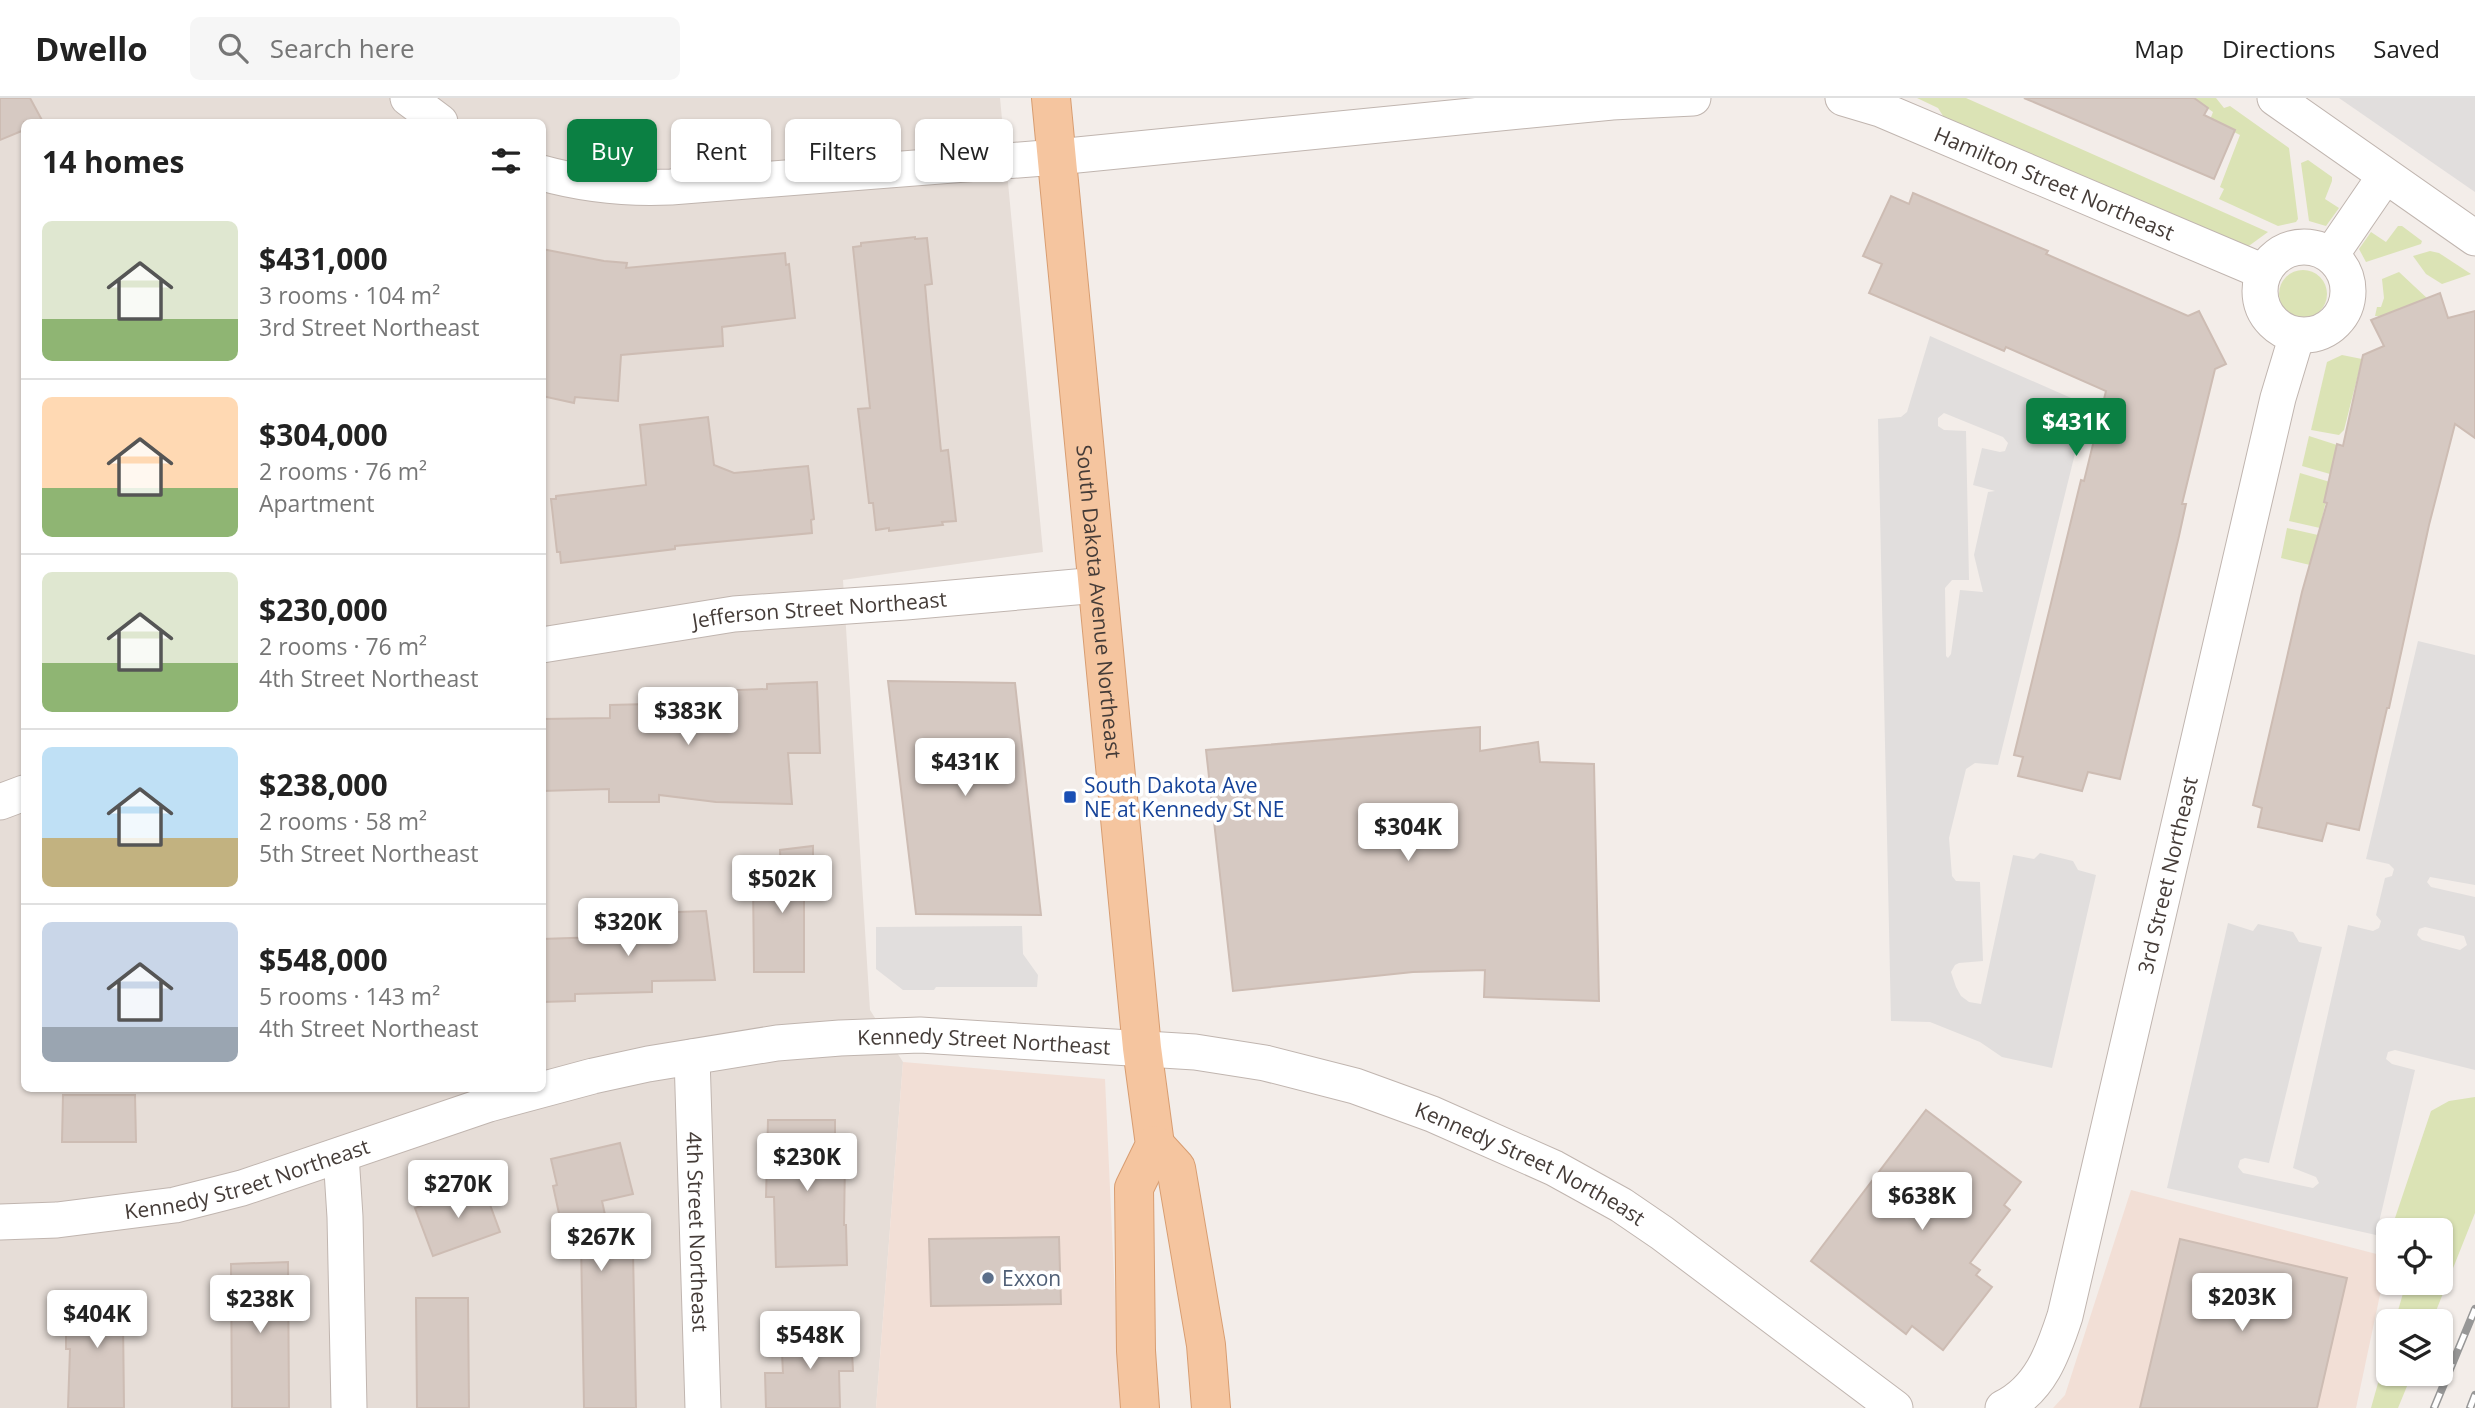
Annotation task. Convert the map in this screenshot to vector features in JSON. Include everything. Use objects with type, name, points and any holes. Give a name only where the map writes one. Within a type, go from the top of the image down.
[{"type":"main road","name":"South Dakota Avenue Northeast","points":[[1051,98],[1142,1048],[1155,1145]]},
{"type":"main road","points":[[1140,1408],[1136,1351],[1134,1188],[1155,1145],[1176,1168],[1206,1345],[1211,1408]]},
{"type":"street","points":[[408,98],[436,119]]},
{"type":"street","points":[[546,174],[601,185],[653,188],[1057,157],[1612,102],[1693,98]]},
{"type":"street","name":"Hamilton Street Northeast","points":[[1843,98],[1872,106],[2264,272]]},
{"type":"street","points":[[2275,98],[2475,239]]},
{"type":"street","points":[[2331,256],[2385,176]]},
{"type":"street","points":[[2293,248],[2320,249],[2331,256],[2348,280],[2345,309],[2337,321],[2312,335],[2283,331],[2264,312],[2260,298],[2260,285],[2271,261],[2293,248]]},
{"type":"street","name":"3rd Street Northeast","points":[[2008,1405],[2032,1385],[2050,1360],[2065,1316],[2272,424],[2297,335]]},
{"type":"street","name":"Jefferson Street Northeast","points":[[546,644],[734,614],[906,603],[1098,585]]},
{"type":"street","points":[[0,802],[21,794]]},
{"type":"street","name":"Kennedy Street Northeast","points":[[546,1089],[593,1076],[692,1057],[793,1042],[903,1035],[1142,1048],[1217,1055],[1318,1076],[1432,1114],[1554,1168],[1621,1205],[1895,1408]]},
{"type":"street","name":"4th Street Northeast","points":[[692,1057],[703,1408]]},
{"type":"street","name":"Kennedy Street Northeast","points":[[0,1222],[71,1218],[175,1205],[242,1188],[488,1104],[533,1092]]},
{"type":"street","points":[[341,1155],[349,1408]]},
{"type":"shaded area","points":[[0,98],[1000,98],[1002,119],[915,119],[915,182],[1008,182],[1043,552],[843,580],[870,1010],[903,1062],[876,1408],[0,1408]]},
{"type":"shaded area","points":[[2339,98],[2475,98],[2475,192]]},
{"type":"shaded area","points":[[1930,336],[2087,405],[1998,765],[1975,763],[1966,769],[1949,838],[1952,876],[1956,881],[1980,882],[1983,961],[1959,963],[1951,972],[1961,996],[1969,1002],[1981,1004],[2013,855],[2034,859],[2040,853],[2073,861],[2078,870],[2096,875],[2052,1068],[2002,1057],[1980,1042],[1930,1022],[1891,1021],[1878,419],[1901,417],[1907,412]],"holes":[[[1944,413],[2003,437],[2008,443],[2005,451],[1982,448],[1973,485],[1995,491],[1988,492],[1974,555],[1983,592],[1960,590],[1951,654],[1948,658],[1945,588],[1952,580],[1969,580],[1966,431],[1944,430],[1938,426],[1938,418]]]},
{"type":"shaded area","points":[[2418,641],[2475,655],[2475,885],[2430,877],[2427,882],[2431,887],[2475,897],[2475,1070],[2395,1050],[2388,1052],[2386,1059],[2392,1064],[2415,1070],[2380,1218],[2376,1218],[2376,1235],[2167,1188],[2228,923],[2253,931],[2258,924],[2293,932],[2299,942],[2322,947],[2269,1163],[2245,1158],[2240,1160],[2238,1167],[2243,1173],[2313,1188],[2319,1183],[2316,1177],[2293,1168],[2348,925],[2373,931],[2379,928],[2381,921],[2376,915],[2385,878],[2392,876],[2394,869],[2389,864],[2366,859]],"holes":[[[2425,927],[2464,936],[2467,945],[2460,950],[2422,940],[2417,935],[2419,929]]]},
{"type":"shaded area","points":[[1022,926],[1023,954],[1038,975],[1037,987],[936,987],[934,990],[903,990],[876,969],[876,927]]},
{"type":"shaded area","points":[[903,1062],[1105,1079],[1120,1408],[876,1408]]},
{"type":"shaded area","points":[[2131,1190],[2376,1254],[2376,1295],[2380,1295],[2356,1408],[2053,1408],[2065,1395]]},
{"type":"green space","points":[[1917,98],[1966,98],[2268,232],[2246,248],[1945,119],[1938,108]]},
{"type":"green space","points":[[2193,98],[2216,98],[2224,108],[2230,106],[2289,148],[2298,219],[2296,222],[2278,226],[2219,199],[2224,189],[2220,187],[2240,135],[2210,120],[2213,112]]},
{"type":"green space","points":[[2308,160],[2332,177],[2325,199],[2339,208],[2326,226],[2309,221],[2301,163]]},
{"type":"green space","points":[[2398,226],[2402,226],[2422,241],[2421,244],[2366,262],[2359,249],[2371,232],[2386,242]]},
{"type":"green space","points":[[2430,251],[2439,253],[2471,274],[2442,284],[2426,274],[2413,256]]},
{"type":"green space","points":[[2303,270],[2320,277],[2327,294],[2320,311],[2303,318],[2286,311],[2279,294],[2286,277]]},
{"type":"green space","points":[[2399,272],[2429,300],[2380,322],[2380,316],[2375,316],[2377,307],[2381,307],[2384,298],[2382,279]]},
{"type":"green space","points":[[2342,355],[2362,359],[2344,430],[2339,435],[2311,430],[2327,362]]},
{"type":"green space","points":[[2309,436],[2337,445],[2330,474],[2302,466]]},
{"type":"green space","points":[[2300,473],[2330,482],[2320,528],[2289,521]]},
{"type":"green space","points":[[2287,528],[2318,535],[2310,565],[2281,558]]},
{"type":"green space","points":[[2475,1097],[2475,1213],[2453,1268],[2453,1218],[2395,1218],[2431,1111],[2449,1101]]},
{"type":"green space","points":[[2403,1295],[2442,1295],[2437,1309],[2398,1309]]},
{"type":"green space","points":[[2377,1386],[2407,1386],[2398,1408],[2371,1408]]},
{"type":"building","points":[[0,98],[30,98],[41,119],[21,119],[21,131],[0,140]]},
{"type":"building","points":[[2024,98],[2194,98],[2208,108],[2204,115],[2235,130],[2214,179]]},
{"type":"building","points":[[1913,193],[2048,251],[2046,254],[2188,316],[2199,311],[2226,364],[2215,369],[2182,504],[2186,504],[2179,536],[2120,779],[2088,772],[2082,791],[2018,776],[2023,757],[2014,755],[2081,480],[2084,481],[2106,391],[2006,347],[2004,351],[1869,293],[1882,264],[1863,256],[1891,196],[1909,204]]},
{"type":"building","points":[[927,238],[932,284],[925,285],[941,451],[948,450],[956,521],[942,522],[943,525],[876,530],[873,503],[869,503],[858,409],[870,408],[853,247],[861,246],[861,243]]},
{"type":"building","points":[[546,250],[627,263],[626,268],[785,253],[786,265],[789,264],[795,318],[722,327],[723,346],[621,355],[618,401],[575,397],[574,403],[546,397]]},
{"type":"building","points":[[2440,293],[2448,318],[2475,311],[2475,438],[2455,424],[2359,830],[2327,823],[2322,841],[2258,827],[2262,808],[2253,805],[2302,592],[2327,503],[2324,502],[2337,444],[2343,446],[2363,355],[2384,346],[2371,320]]},
{"type":"building","points":[[708,417],[714,465],[734,473],[808,466],[814,519],[811,520],[812,533],[675,546],[675,549],[561,563],[560,552],[557,552],[551,499],[556,499],[556,496],[646,485],[640,425]]},
{"type":"building","points":[[888,681],[1015,683],[1041,915],[916,914]]},
{"type":"building","points":[[817,682],[820,753],[788,753],[792,804],[716,802],[659,795],[659,802],[609,802],[609,789],[546,791],[546,719],[610,718],[610,705],[689,703],[688,692],[767,689],[767,684]]},
{"type":"building","points":[[1480,727],[1480,751],[1538,742],[1540,762],[1594,764],[1599,1001],[1484,997],[1485,970],[1413,972],[1233,991],[1206,750]]},
{"type":"building","points":[[813,846],[813,882],[804,883],[804,972],[754,972],[753,881],[781,881],[780,850]]},
{"type":"building","points":[[706,911],[715,980],[652,981],[652,992],[575,994],[575,1001],[546,1002],[546,939],[600,937],[600,924],[677,922],[677,912]]},
{"type":"building","points":[[63,1095],[135,1095],[136,1142],[62,1142]]},
{"type":"building","points":[[1926,1110],[2021,1182],[2004,1205],[2010,1210],[1970,1263],[1980,1270],[1976,1275],[1992,1287],[1943,1350],[1912,1326],[1906,1334],[1811,1261]]},
{"type":"building","points":[[768,1120],[835,1120],[835,1159],[845,1160],[844,1225],[847,1265],[776,1267],[774,1197],[766,1197]]},
{"type":"building","points":[[620,1143],[633,1194],[602,1201],[613,1252],[633,1251],[636,1408],[584,1408],[581,1242],[565,1241],[553,1186],[557,1185],[551,1159]]},
{"type":"building","points":[[482,1183],[500,1232],[433,1256],[415,1208]]},
{"type":"building","points":[[1059,1237],[1061,1304],[931,1306],[929,1239]]},
{"type":"building","points":[[2180,1239],[2347,1278],[2317,1408],[2140,1408]]},
{"type":"building","points":[[288,1262],[289,1408],[232,1408],[231,1264]]},
{"type":"building","points":[[128,1292],[128,1321],[123,1320],[124,1408],[68,1408],[70,1349],[66,1349],[66,1320],[72,1320],[71,1294]]},
{"type":"building","points":[[416,1298],[468,1298],[469,1408],[417,1408]]},
{"type":"building","points":[[851,1331],[853,1371],[839,1371],[840,1408],[766,1408],[765,1373],[783,1373],[781,1333]]},
{"type":"railway","points":[[2434,1408],[2475,1309]]},
{"type":"railway","points":[[2470,1408],[2475,1395]]},
{"type":"place","name":"South Dakota Ave NE at Kennedy St NE","points":[[1070,797]]},
{"type":"place","name":"Exxon","points":[[988,1278]]}]
